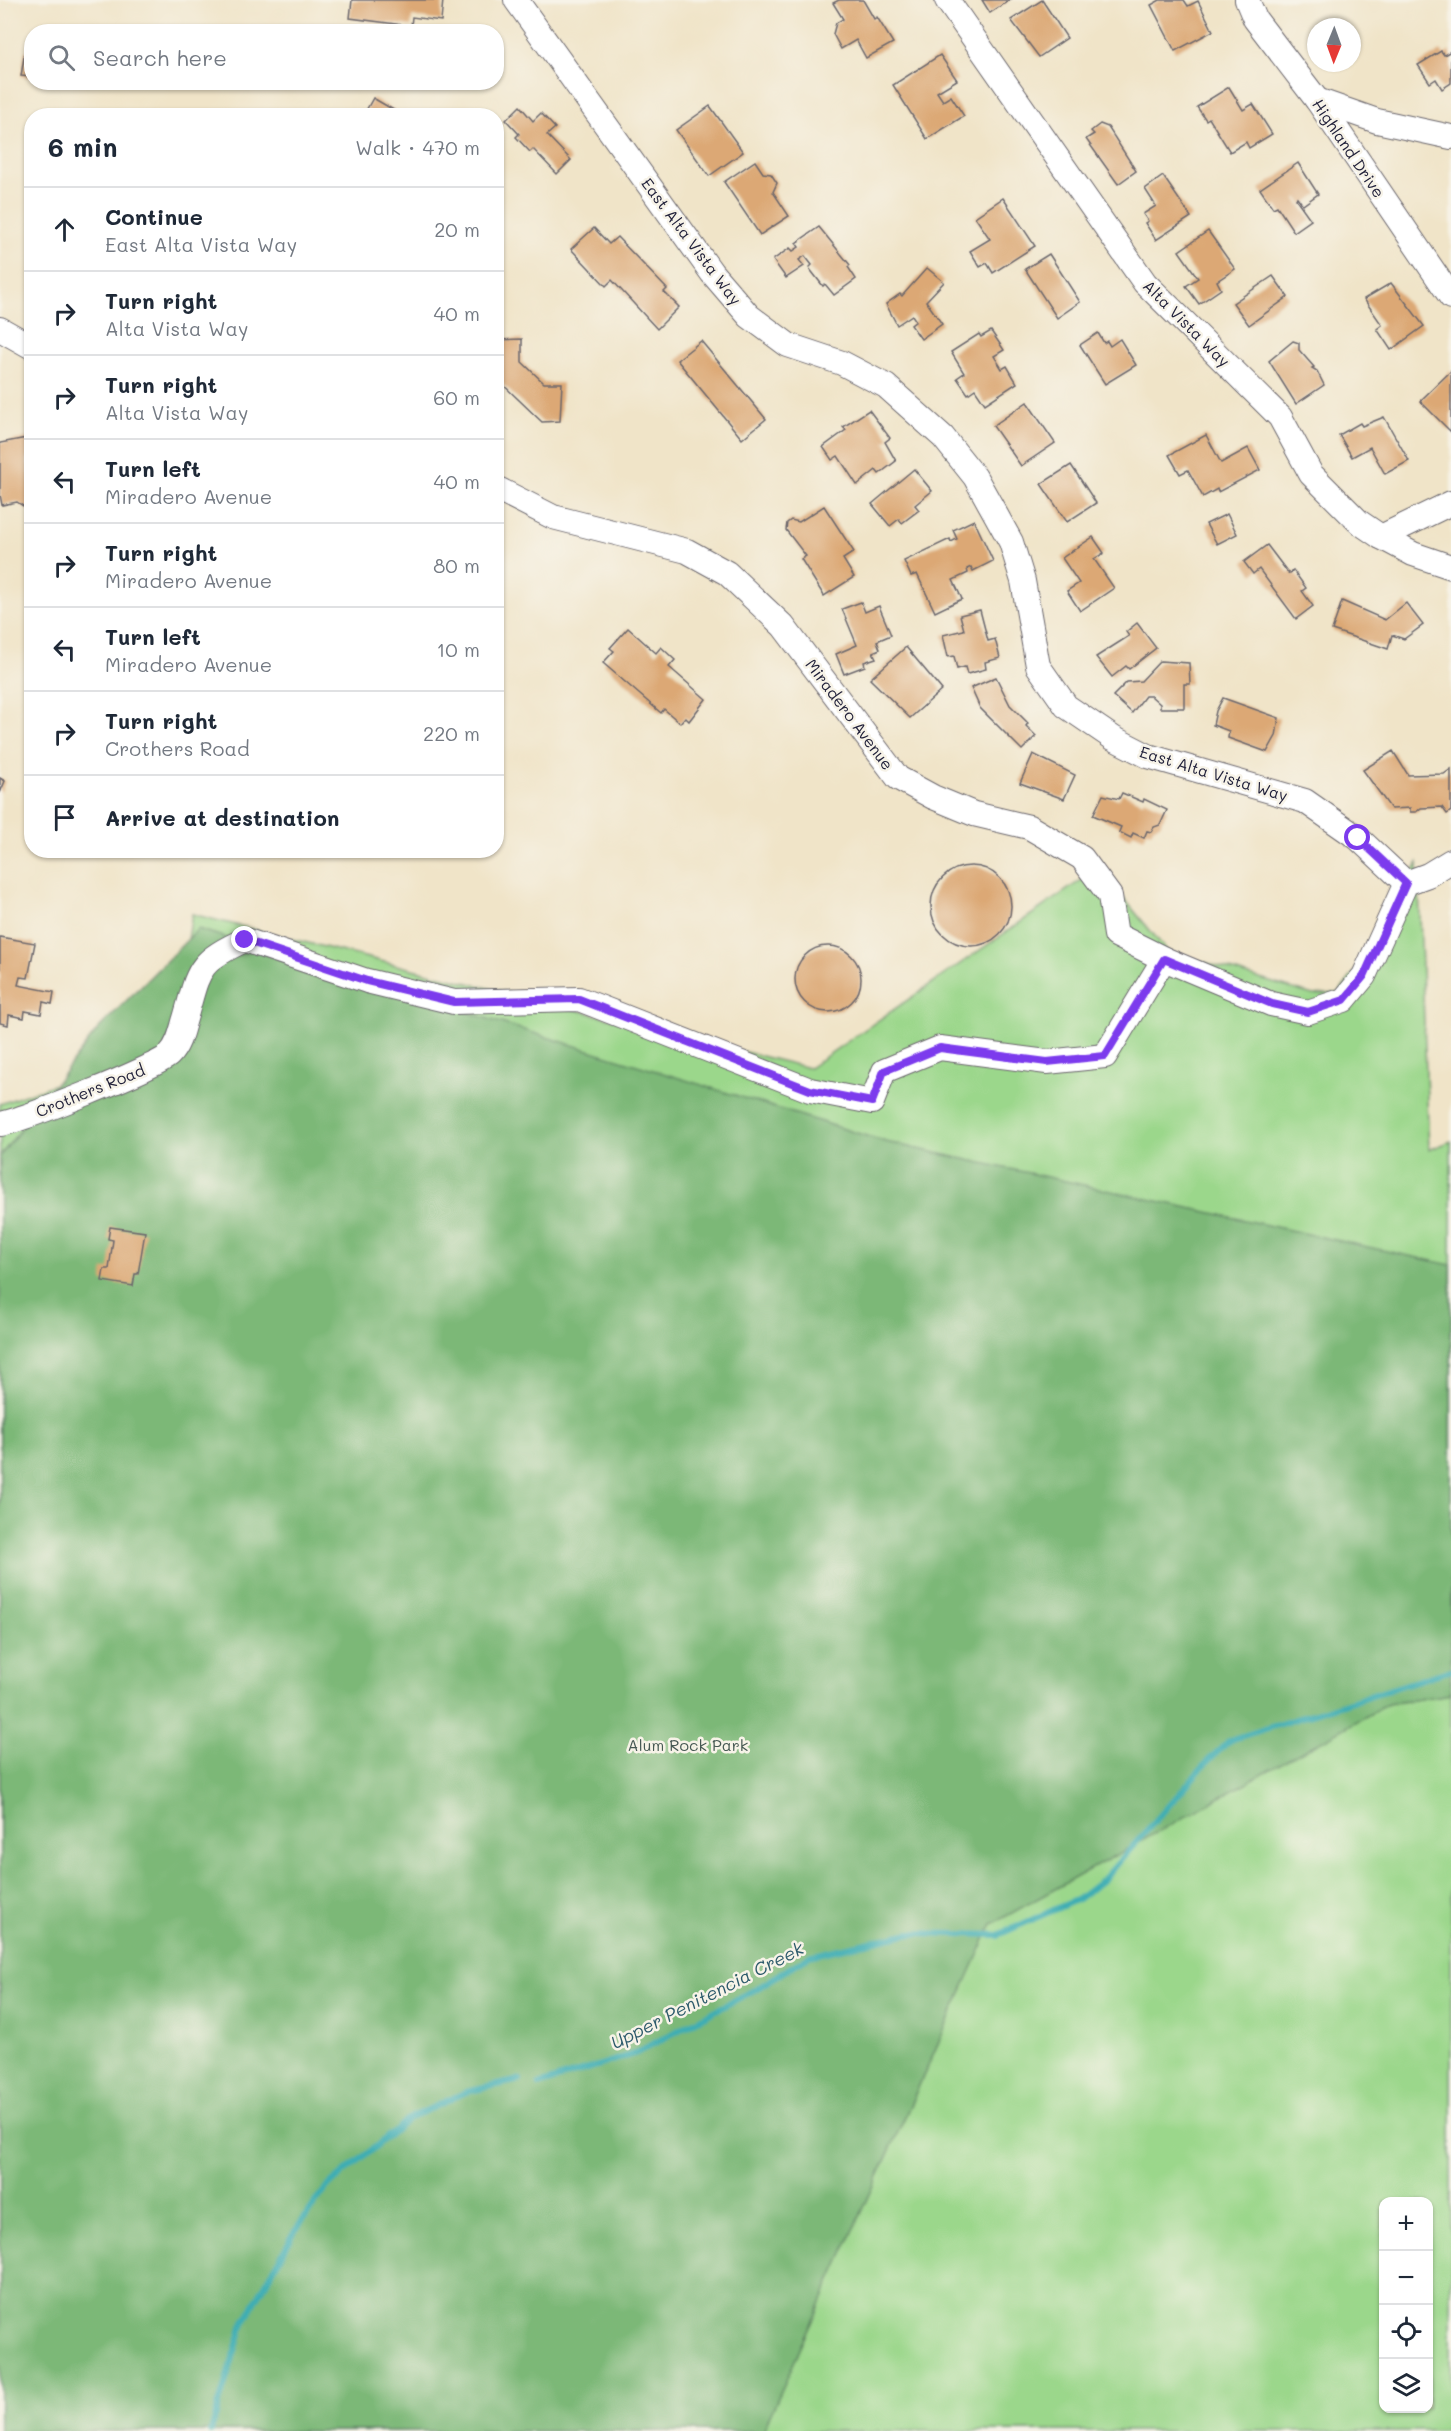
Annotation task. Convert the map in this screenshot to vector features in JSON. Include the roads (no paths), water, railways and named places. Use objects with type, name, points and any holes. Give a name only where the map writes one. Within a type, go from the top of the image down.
[{"type":"street","name":"East Alta Vista Way","points":[[516,0],[712,273],[749,316],[788,345],[842,363],[886,386],[943,437],[968,469],[1011,542],[1023,581],[1038,666],[1065,706],[1113,738],[1148,756],[1305,801],[1358,838],[1406,883]]},
{"type":"street","name":"Alta Vista Way","points":[[947,0],[1145,283],[1280,417],[1311,474],[1359,522],[1381,537],[1413,554],[1451,567]]},
{"type":"street","name":"Highland Drive","points":[[1247,0],[1255,19],[1317,100],[1451,297]]},
{"type":"street","points":[[1317,100],[1377,121],[1451,137]]},
{"type":"street","points":[[0,329],[24,342]]},
{"type":"street","name":"Miradero Avenue","points":[[504,492],[553,517],[687,550],[727,573],[783,626],[897,777],[933,797],[974,813],[1029,827],[1082,858],[1110,896],[1116,935],[1164,959]]},
{"type":"street","points":[[1381,537],[1451,503]]},
{"type":"street","points":[[1164,959],[1272,1004],[1308,1012],[1344,1000],[1364,976],[1406,883],[1428,875],[1451,861]]},
{"type":"street","name":"Crothers Road","points":[[0,1124],[135,1074],[169,1056],[179,1039],[196,977],[215,954],[245,940],[367,981],[454,1002],[579,999],[810,1090],[872,1102],[884,1071],[940,1048],[1047,1062],[1105,1056],[1164,959]]},
{"type":"waterway","name":"Upper Penitencia Creek","points":[[539,2085],[634,2054],[756,1989],[809,1956],[910,1933],[998,1935],[1078,1899],[1104,1879],[1208,1761],[1230,1740],[1451,1670]]},
{"type":"waterway","name":"Upper Penitencia Creek","points":[[211,2431],[243,2324],[295,2231],[327,2187],[410,2118],[466,2092],[520,2080]]},
{"type":"park label","name":"Alum Rock Park","points":[[688,1744]]}]
